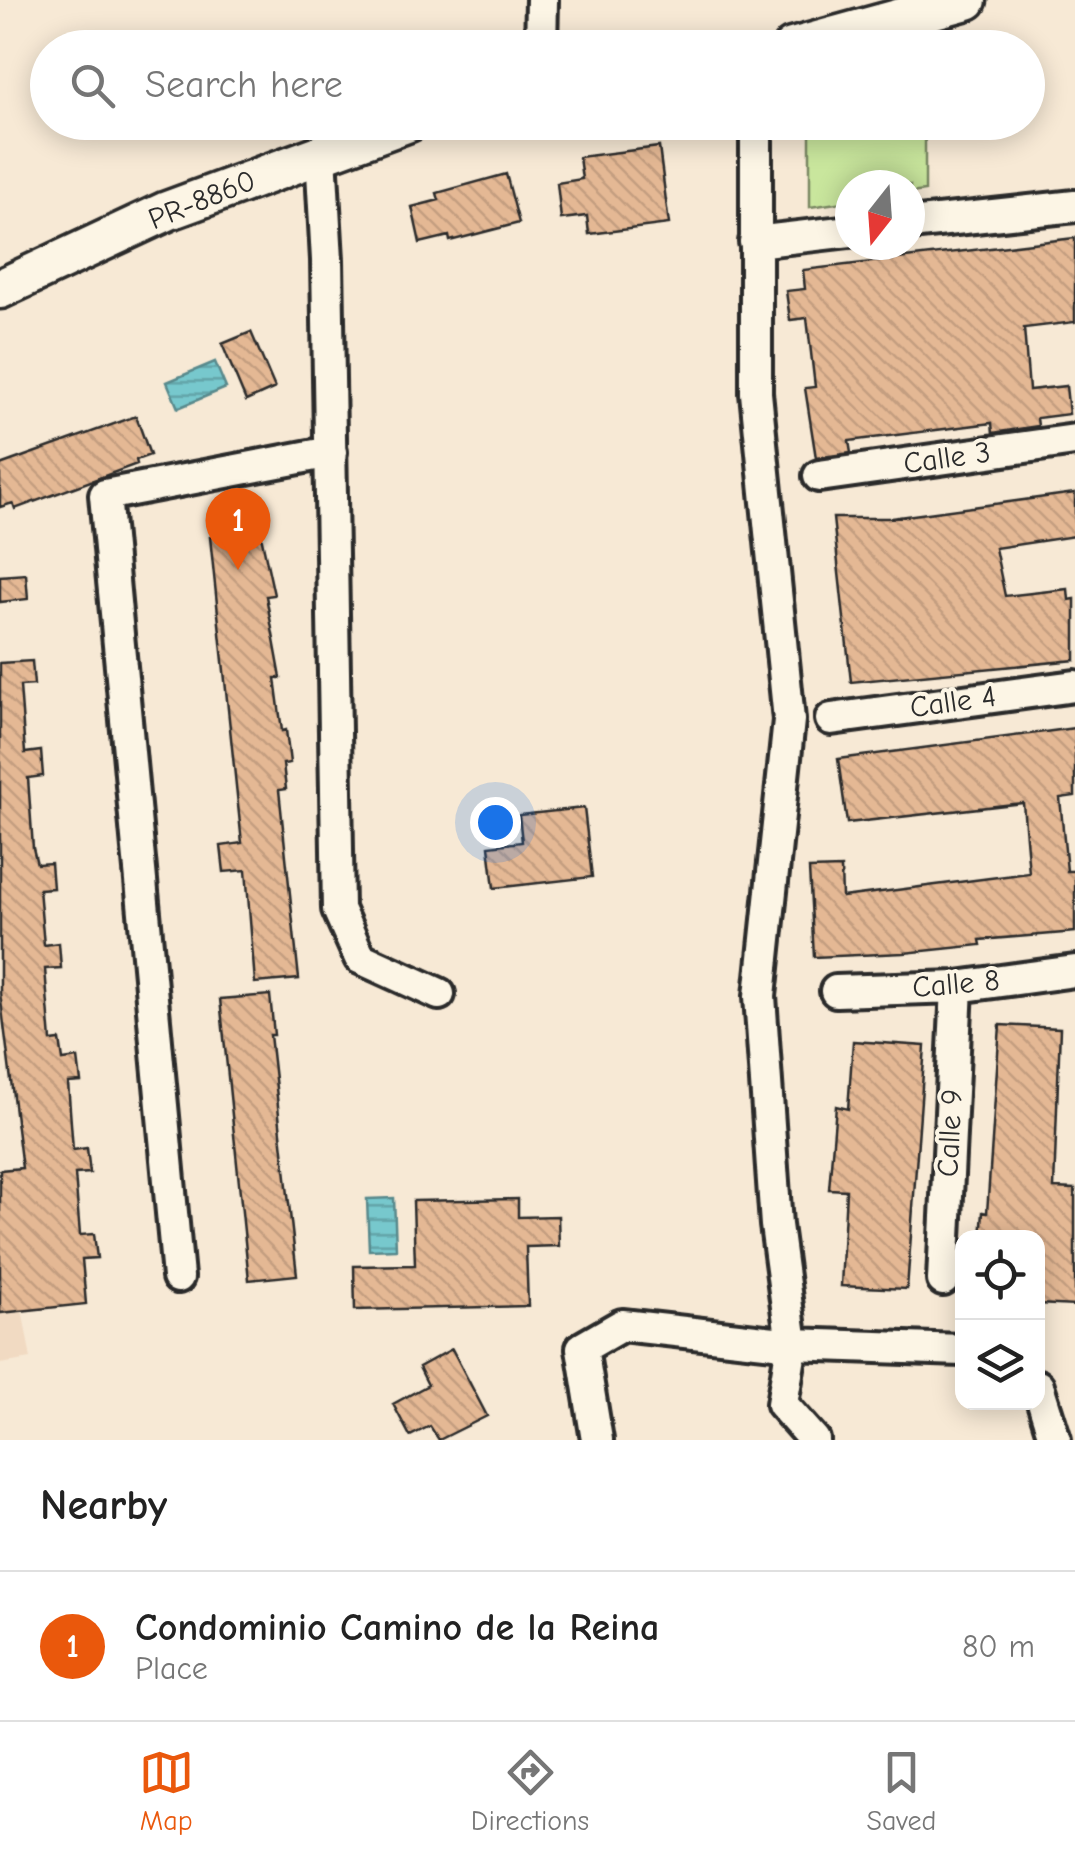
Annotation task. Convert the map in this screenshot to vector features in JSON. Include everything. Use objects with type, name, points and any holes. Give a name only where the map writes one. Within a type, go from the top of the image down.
[{"type":"street","points":[[541,30],[542,0]]},
{"type":"street","points":[[858,30],[967,0]]},
{"type":"street","name":"PR-8860","points":[[0,289],[167,212],[359,140]]},
{"type":"street","points":[[756,140],[756,393],[789,720],[760,996],[779,1252],[792,1344],[782,1404],[814,1440]]},
{"type":"street","points":[[321,154],[338,909],[360,958],[439,994]]},
{"type":"street","points":[[925,222],[1075,206]]},
{"type":"street","points":[[755,242],[835,233]]},
{"type":"street","name":"Calle 3","points":[[819,476],[1075,440]]},
{"type":"street","points":[[178,1277],[105,496],[330,452]]},
{"type":"street","name":"Calle 4","points":[[831,718],[1075,686]]},
{"type":"street","name":"Calle 8","points":[[836,991],[957,986],[1075,972]]},
{"type":"street","name":"Calle 9","points":[[943,1280],[957,986]]},
{"type":"street","points":[[597,1440],[582,1348],[622,1325],[792,1344],[955,1350]]},
{"type":"street","points":[[1045,1408],[1055,1440]]},
{"type":"shaded area","points":[[0,1187],[31,1359],[0,1364]]},
{"type":"green space","points":[[810,140],[925,140],[925,170],[835,170],[835,203],[810,207]]},
{"type":"water","points":[[215,362],[226,388],[178,408],[167,382]]},
{"type":"water","points":[[394,1198],[396,1249],[369,1250],[367,1199]]},
{"type":"building","points":[[659,147],[669,224],[589,234],[587,216],[561,219],[557,183],[582,179],[579,157]]},
{"type":"building","points":[[506,174],[519,223],[450,241],[449,236],[420,243],[412,207],[439,200],[437,193]]},
{"type":"building","points":[[1075,238],[1075,322],[1024,328],[1029,390],[1066,386],[1069,414],[1037,418],[1038,426],[993,433],[992,423],[849,441],[851,453],[816,458],[805,388],[815,387],[807,318],[790,320],[786,291],[805,289],[803,270],[888,260],[925,260],[925,256]]},
{"type":"building","points":[[251,332],[275,388],[246,401],[222,344]]},
{"type":"building","points":[[136,416],[150,455],[136,460],[137,464],[15,509],[13,503],[0,507],[0,465]]},
{"type":"building","points":[[1075,493],[1075,536],[995,548],[1005,596],[1068,589],[1069,600],[1075,599],[1075,660],[851,682],[833,518],[891,518]]},
{"type":"building","points":[[260,531],[274,595],[266,596],[281,678],[275,678],[282,731],[286,730],[290,763],[283,764],[286,789],[279,790],[299,979],[255,983],[246,870],[224,872],[221,846],[242,843],[210,537]]},
{"type":"building","points":[[26,574],[28,599],[0,602],[0,576]]},
{"type":"building","points":[[32,661],[34,685],[20,686],[25,753],[41,751],[43,776],[28,778],[33,848],[37,864],[51,863],[53,888],[39,889],[44,945],[59,943],[61,968],[45,969],[51,1041],[60,1040],[63,1060],[78,1058],[81,1082],[68,1083],[73,1150],[87,1148],[90,1173],[75,1174],[80,1235],[94,1234],[97,1258],[82,1259],[86,1304],[0,1313],[0,1170],[22,1168],[0,993],[0,663]]},
{"type":"building","points":[[1075,728],[1075,796],[1060,798],[1067,871],[1075,871],[1075,932],[980,940],[981,945],[904,953],[814,957],[809,869],[841,868],[842,897],[1029,873],[1023,803],[847,823],[838,759]]},
{"type":"building","points":[[584,808],[592,877],[494,888],[489,846],[522,842],[519,815]]},
{"type":"building","points":[[270,995],[274,1035],[270,1035],[297,1275],[249,1280],[220,999]]},
{"type":"building","points":[[1000,1025],[1060,1028],[1054,1188],[1075,1189],[1075,1306],[1045,1304],[1045,1230],[982,1230],[983,1212],[987,1213]]},
{"type":"building","points":[[853,1041],[925,1046],[907,1289],[841,1286],[846,1190],[829,1189],[836,1106],[848,1109]]},
{"type":"building","points":[[518,1199],[518,1217],[558,1216],[559,1246],[526,1247],[528,1306],[355,1310],[354,1266],[415,1265],[413,1201]]},
{"type":"building","points":[[452,1349],[487,1416],[439,1440],[430,1426],[410,1436],[393,1404],[428,1385],[419,1367]]},
{"type":"place","name":"Condominio Camino de la Reina","points":[[238,570]]}]
